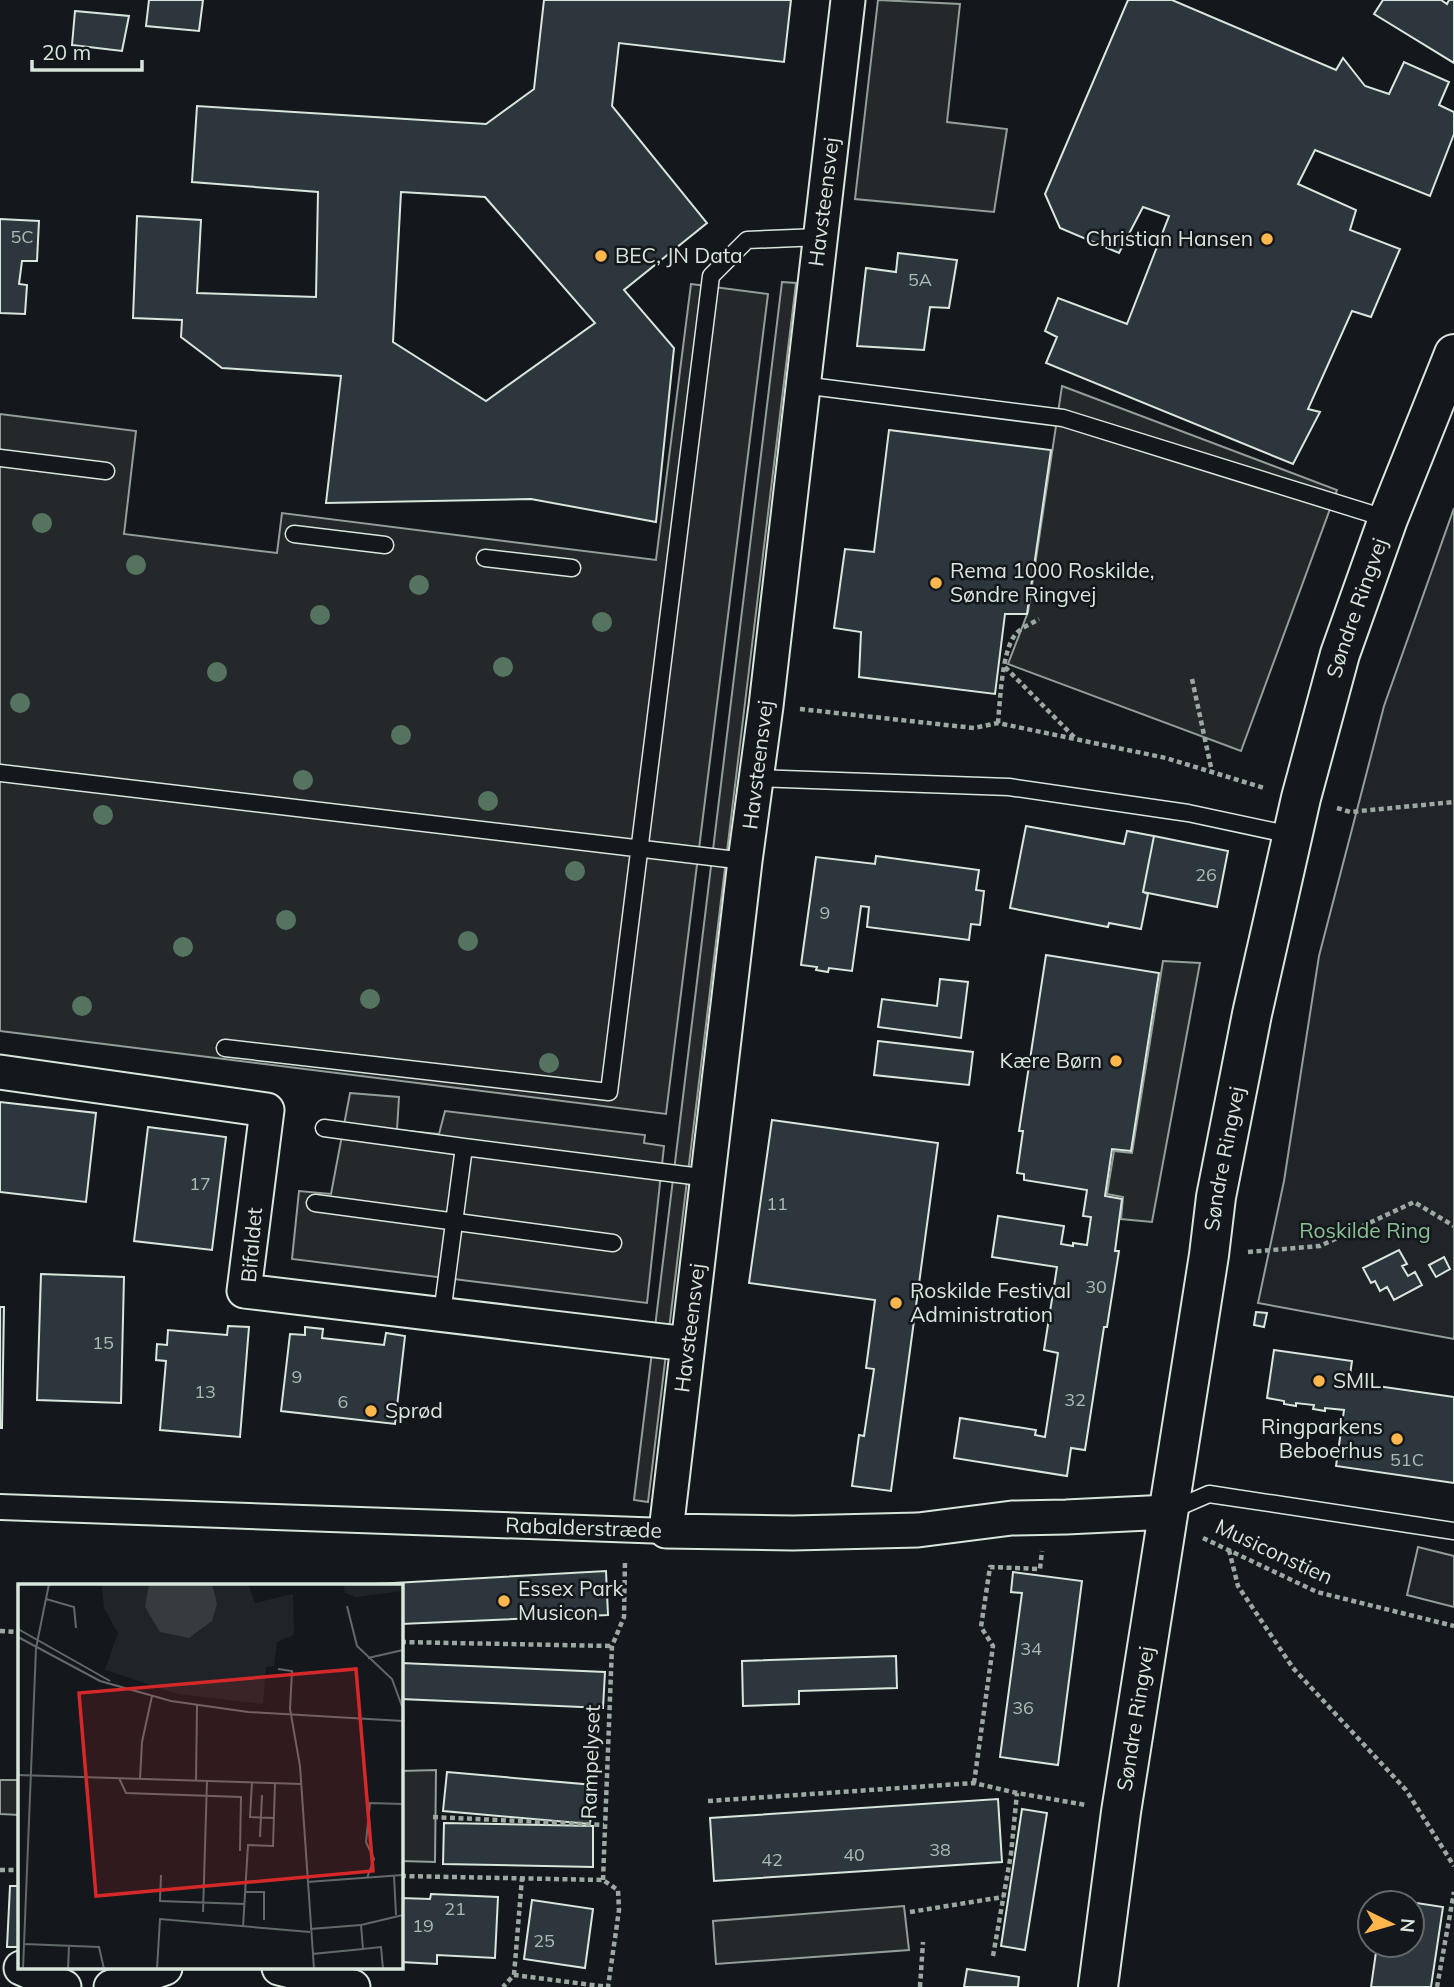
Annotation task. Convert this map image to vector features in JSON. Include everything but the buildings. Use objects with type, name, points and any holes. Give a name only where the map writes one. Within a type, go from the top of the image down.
[{"type":"main road","name":"Søndre Ringvej","points":[[1098,1987],[1121,1812],[1218,1184],[1291,835],[1340,654],[1388,519],[1454,354]]},
{"type":"street","name":"Havsteensvej","points":[[666,1531],[848,0]]},
{"type":"street","name":"Bifaldet","points":[[0,1072],[267,1110],[244,1291],[688,1344]]},
{"type":"street","name":"Rabalderstræde","points":[[0,1507],[666,1531],[793,1533],[919,1530],[1012,1518],[1169,1512]]},
{"type":"street","points":[[0,1959],[18,1966]]},
{"type":"street","points":[[24,1969],[64,1987]]},
{"type":"street","points":[[111,1987],[163,1969]]},
{"type":"street","points":[[283,1969],[353,1987]]},
{"type":"lane","points":[[225,1048],[609,1092],[711,276],[747,240],[819,237]]},
{"type":"lane","points":[[802,384],[1063,418],[1388,519]]},
{"type":"lane","points":[[0,458],[106,471]]},
{"type":"lane","points":[[294,534],[385,545]]},
{"type":"lane","points":[[485,558],[572,568]]},
{"type":"lane","points":[[0,773],[745,861]]},
{"type":"lane","points":[[755,778],[1009,787],[1188,813],[1291,835]]},
{"type":"lane","points":[[324,1128],[709,1178]]},
{"type":"lane","points":[[442,1314],[464,1147]]},
{"type":"lane","points":[[315,1203],[613,1243]]},
{"type":"lane","points":[[1169,1512],[1209,1494],[1454,1531]]},
{"type":"path","points":[[998,723],[1004,666],[1010,645],[1016,633],[1039,619]]},
{"type":"path","points":[[1004,666],[1076,739]]},
{"type":"path","points":[[1192,679],[1212,772]]},
{"type":"path","points":[[766,706],[974,728],[998,723],[1166,758],[1350,812],[1454,802]]},
{"type":"path","points":[[1209,1255],[1320,1246],[1414,1202],[1454,1226]]},
{"type":"path","name":"Musiconstien","points":[[1169,1512],[1203,1538],[1317,1592],[1454,1626]]},
{"type":"path","points":[[974,1783],[993,1646],[981,1627],[990,1567],[1040,1569],[1047,1518]]},
{"type":"path","name":"Rampelyset","points":[[603,1880],[612,1646],[624,1617],[626,1528]]},
{"type":"path","points":[[1229,1550],[1238,1586],[1293,1668],[1406,1790],[1454,1866]]},
{"type":"path","points":[[0,1632],[18,1632]]},
{"type":"path","points":[[402,1642],[612,1646]]},
{"type":"path","points":[[708,1801],[974,1783],[1121,1812]]},
{"type":"path","points":[[993,1956],[1011,1854],[1017,1793]]},
{"type":"path","points":[[433,1817],[604,1825]]},
{"type":"path","points":[[0,1870],[18,1870]]},
{"type":"path","points":[[402,1876],[603,1880],[618,1890],[619,1910],[608,1987],[514,1975]]},
{"type":"path","points":[[503,1987],[514,1975],[522,1878]]},
{"type":"path","points":[[1437,1987],[1454,1892]]},
{"type":"path","points":[[910,1912],[1003,1897]]},
{"type":"path","points":[[920,1987],[923,1942]]},
{"type":"green space","name":"Roskilde Ring","points":[[1454,508],[1454,1339],[1258,1303],[1284,1181],[1319,956],[1384,706]]},
{"type":"green space","points":[[1418,1547],[1454,1556],[1454,1607],[1407,1595]]},
{"type":"shaded area","points":[[878,0],[960,4],[947,122],[1007,129],[994,212],[855,199]]},
{"type":"shaded area","points":[[782,282],[796,283],[648,1502],[634,1500]]},
{"type":"shaded area","points":[[691,284],[768,294],[666,1114],[0,1031],[0,414],[136,431],[124,534],[277,553],[282,513],[656,560]]},
{"type":"shaded area","points":[[1062,386],[1337,490],[1241,751],[1008,664],[1028,612]]},
{"type":"shaded area","points":[[1163,961],[1200,963],[1152,1222],[1121,1219],[1123,1197],[1107,1194],[1114,1151],[1132,1153]]},
{"type":"shaded area","points":[[350,1093],[399,1097],[397,1130],[439,1134],[445,1111],[645,1135],[644,1143],[664,1146],[647,1303],[292,1259],[299,1191],[331,1194]]},
{"type":"shaded area","points":[[436,1770],[435,1862],[402,1861],[402,1771]]},
{"type":"shaded area","points":[[0,1780],[18,1780],[18,1815],[0,1814]]},
{"type":"shaded area","points":[[904,1906],[909,1950],[716,1964],[713,1921]]},
{"type":"place","name":"Christian Hansen","points":[[1267,239]]},
{"type":"place","name":"BEC, JN Data","points":[[601,256]]},
{"type":"place","name":"Rema 1000 Roskilde, Søndre Ringvej","points":[[936,583]]},
{"type":"place","name":"Kære Børn","points":[[1116,1061]]},
{"type":"place","name":"Roskilde Festival Administration","points":[[896,1303]]},
{"type":"place","name":"SMIL","points":[[1319,1381]]},
{"type":"place","name":"Sprød","points":[[371,1411]]},
{"type":"place","name":"Ringparkens Beboerhus","points":[[1397,1439]]},
{"type":"place","name":"Essex Park Musicon","points":[[504,1601]]}]
